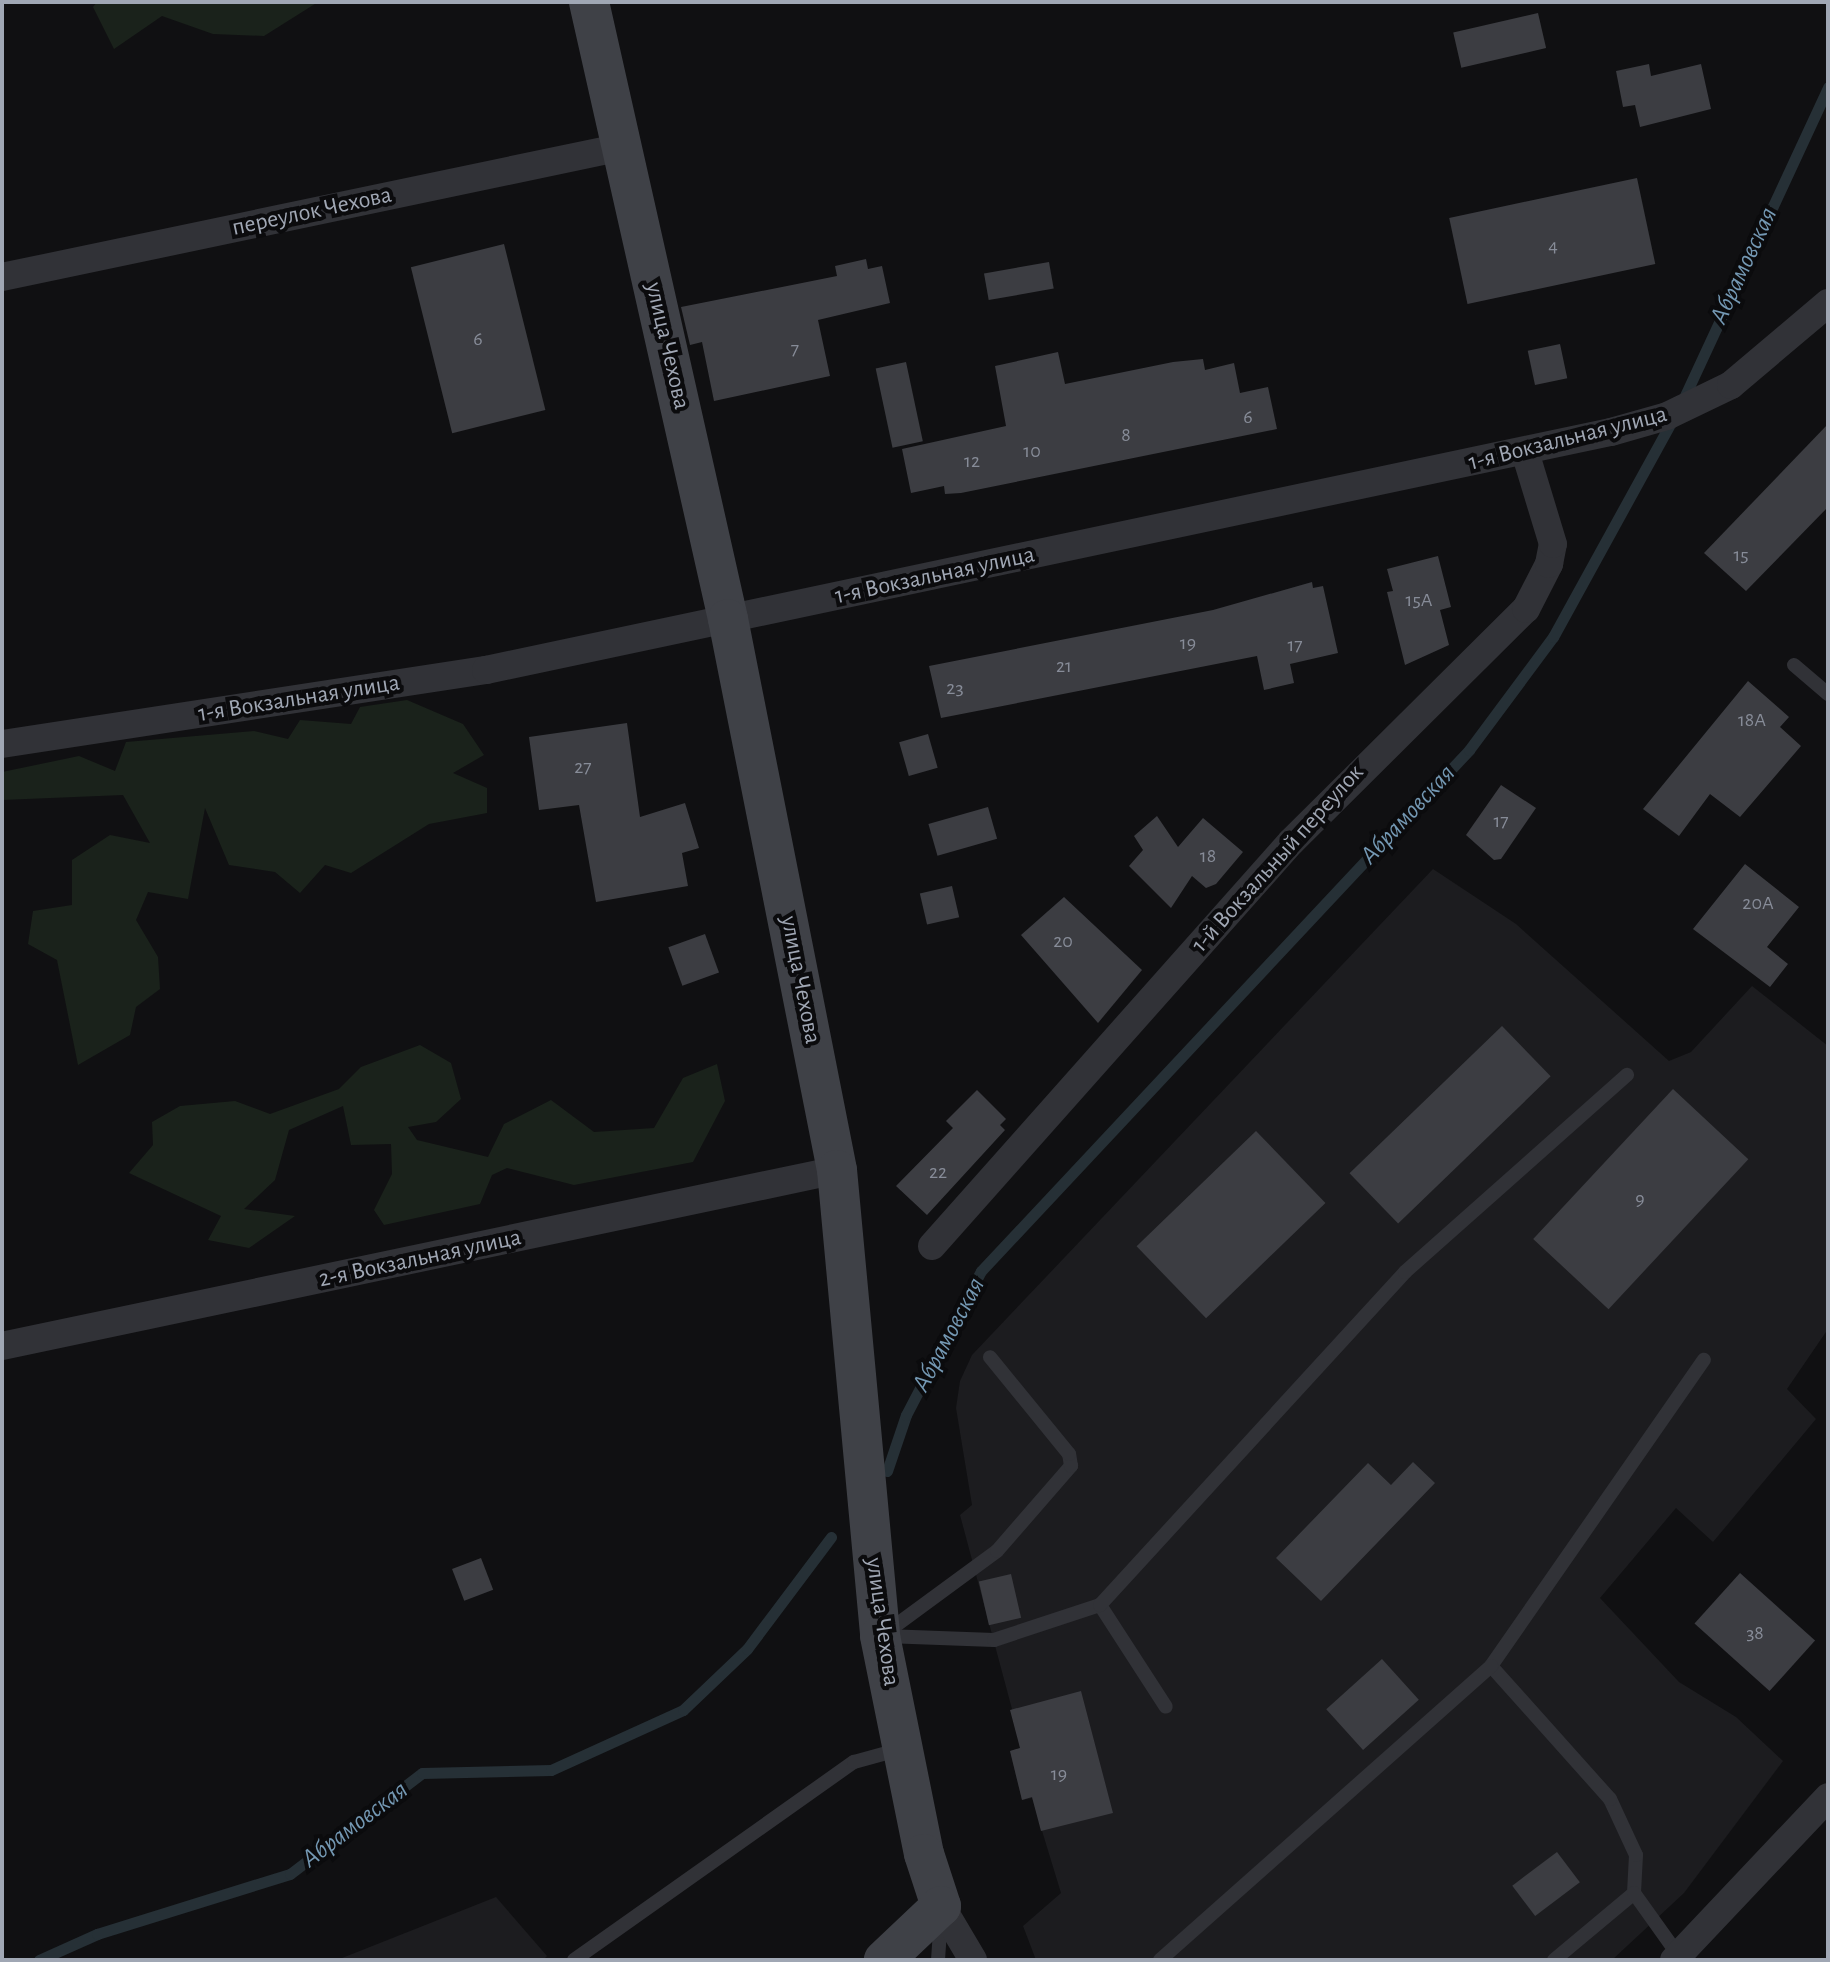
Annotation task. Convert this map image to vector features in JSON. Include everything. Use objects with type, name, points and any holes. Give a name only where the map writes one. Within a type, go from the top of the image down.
[{"type":"street","name":"улица Чехова","points":[[589,2],[728,619],[837,1170],[880,1636],[941,1906],[973,1960]]},
{"type":"street","name":"переулок Чехова","points":[[2,277],[622,147]]},
{"type":"street","name":"1-я Вокзальная улица","points":[[2,744],[486,670],[1525,452],[1699,403],[1766,360],[1828,303]]},
{"type":"street","name":"1-й Вокзальный переулок","points":[[932,1246],[1291,842],[1526,609],[1553,544],[1525,452]]},
{"type":"street","name":"2-я Вокзальная улица","points":[[2,1346],[837,1170]]},
{"type":"street","points":[[1676,1958],[1828,1797]]},
{"type":"street","points":[[884,1960],[941,1906]]},
{"type":"lane","points":[[1794,665],[1828,694]]},
{"type":"lane","points":[[880,1636],[994,1640],[1100,1605],[1405,1272],[1627,1075]]},
{"type":"lane","points":[[880,1636],[997,1551],[1067,1478],[1069,1454],[990,1357]]},
{"type":"lane","points":[[1160,1960],[1491,1666],[1704,1360]]},
{"type":"lane","points":[[1100,1605],[1166,1707]]},
{"type":"lane","points":[[1491,1666],[1610,1799],[1636,1855],[1634,1893],[1676,1958]]},
{"type":"lane","points":[[574,1960],[854,1762],[903,1748]]},
{"type":"lane","points":[[1554,1960],[1634,1893]]},
{"type":"lane","points":[[938,1960],[941,1906]]},
{"type":"shaded area","points":[[97,2],[318,2],[264,36],[213,34],[162,16],[114,49],[93,7]]},
{"type":"shaded area","points":[[407,700],[463,724],[484,755],[453,773],[487,788],[487,813],[429,824],[351,873],[325,865],[300,893],[275,872],[229,865],[205,808],[188,899],[148,892],[136,920],[158,957],[160,989],[136,1007],[130,1035],[78,1065],[57,960],[28,944],[33,911],[72,905],[72,860],[110,835],[150,843],[123,795],[2,800],[2,772],[79,756],[115,771],[126,742],[254,731],[288,739],[300,720],[351,724],[360,707]]},
{"type":"shaded area","points":[[1433,869],[1516,924],[1669,1061],[1691,1052],[1752,986],[1828,1046],[1828,1329],[1787,1389],[1816,1419],[1713,1542],[1676,1508],[1600,1598],[1679,1682],[1736,1717],[1783,1761],[1684,1893],[1612,1960],[1036,1960],[1023,1926],[1061,1893],[1032,1798],[1022,1800],[1010,1751],[1020,1748],[1012,1709],[960,1515],[972,1505],[956,1408],[960,1381],[972,1355]]},
{"type":"shaded area","points":[[420,1045],[451,1063],[461,1099],[436,1122],[408,1127],[417,1140],[488,1157],[504,1124],[551,1100],[594,1132],[654,1128],[683,1078],[717,1064],[725,1101],[693,1162],[574,1185],[507,1168],[492,1175],[480,1204],[384,1225],[374,1210],[392,1174],[391,1144],[351,1145],[343,1106],[289,1130],[275,1180],[244,1209],[295,1216],[249,1248],[208,1240],[221,1216],[129,1173],[153,1145],[152,1122],[180,1106],[235,1101],[270,1114],[339,1089],[361,1067]]},
{"type":"shaded area","points":[[496,1897],[547,1956],[543,1960],[337,1960]]},
{"type":"building","points":[[1538,13],[1546,48],[1461,68],[1453,33]]},
{"type":"building","points":[[1649,64],[1651,76],[1701,64],[1711,109],[1640,127],[1635,105],[1623,107],[1616,71]]},
{"type":"building","points":[[1637,178],[1655,264],[1467,304],[1449,218]]},
{"type":"building","points":[[504,244],[545,410],[452,433],[411,267]]},
{"type":"building","points":[[866,259],[868,269],[882,266],[890,303],[818,320],[830,376],[714,401],[702,342],[690,345],[681,307],[837,276],[835,266]]},
{"type":"building","points":[[1049,262],[1054,289],[989,300],[984,273]]},
{"type":"building","points":[[1560,344],[1567,378],[1535,385],[1528,351]]},
{"type":"building","points":[[1058,352],[1065,384],[1173,362],[1203,359],[1205,370],[1234,363],[1240,393],[1268,387],[1277,429],[961,493],[945,494],[944,486],[911,493],[902,449],[1006,426],[995,366]]},
{"type":"building","points":[[906,362],[923,441],[893,448],[876,368]]},
{"type":"building","points":[[1828,424],[1828,507],[1746,591],[1704,553]]},
{"type":"building","points":[[1438,556],[1451,607],[1440,610],[1449,645],[1405,665],[1387,592],[1393,591],[1387,569]]},
{"type":"building","points":[[1312,582],[1313,588],[1323,586],[1338,653],[1290,664],[1294,683],[1264,690],[1257,656],[941,718],[929,666],[1213,610]]},
{"type":"building","points":[[1748,681],[1789,717],[1780,727],[1801,746],[1740,817],[1710,794],[1679,836],[1643,809]]},
{"type":"building","points":[[627,723],[640,817],[685,803],[699,848],[682,853],[688,886],[596,902],[579,805],[539,810],[529,737]]},
{"type":"building","points":[[928,734],[938,768],[909,776],[899,742]]},
{"type":"building","points":[[1501,785],[1536,808],[1501,859],[1494,860],[1466,835]]},
{"type":"building","points":[[988,807],[997,839],[937,856],[928,824]]},
{"type":"building","points":[[1157,816],[1178,847],[1203,818],[1243,852],[1216,884],[1206,888],[1192,876],[1171,908],[1129,866],[1143,850],[1134,836]]},
{"type":"building","points":[[1745,864],[1799,907],[1767,947],[1788,964],[1770,987],[1693,929]]},
{"type":"building","points":[[952,886],[959,917],[927,925],[920,893]]},
{"type":"building","points":[[1064,897],[1142,970],[1098,1023],[1021,935]]},
{"type":"building","points":[[705,934],[719,973],[682,986],[668,947]]},
{"type":"building","points":[[1502,1026],[1551,1076],[1398,1224],[1349,1173]]},
{"type":"building","points":[[1673,1089],[1748,1159],[1609,1309],[1533,1239]]},
{"type":"building","points":[[977,1090],[1006,1119],[1000,1125],[1005,1130],[927,1215],[896,1186],[953,1128],[946,1121]]},
{"type":"building","points":[[1256,1131],[1325,1203],[1206,1318],[1137,1246]]},
{"type":"building","points":[[1413,1462],[1435,1483],[1321,1601],[1276,1558],[1368,1463],[1391,1485]]},
{"type":"building","points":[[481,1558],[493,1590],[464,1601],[452,1569]]},
{"type":"building","points":[[1740,1573],[1815,1641],[1770,1691],[1694,1624]]},
{"type":"building","points":[[1011,1574],[1021,1618],[989,1625],[979,1581]]},
{"type":"building","points":[[1382,1659],[1419,1700],[1363,1750],[1326,1709]]},
{"type":"building","points":[[1081,1691],[1113,1813],[1041,1831],[1032,1797],[1022,1800],[1010,1751],[1020,1748],[1010,1710]]},
{"type":"building","points":[[1557,1852],[1580,1882],[1535,1916],[1512,1886]]},
{"type":"waterway","name":"Абрамовская","points":[[1682,402],[1828,87]]},
{"type":"waterway","name":"Абрамовская","points":[[887,1471],[906,1415],[981,1271],[1469,750],[1553,637],[1674,417]]},
{"type":"waterway","name":"Абрамовская","points":[[39,1960],[97,1934],[290,1874],[422,1773],[551,1770],[683,1710],[747,1649],[831,1537]]}]
